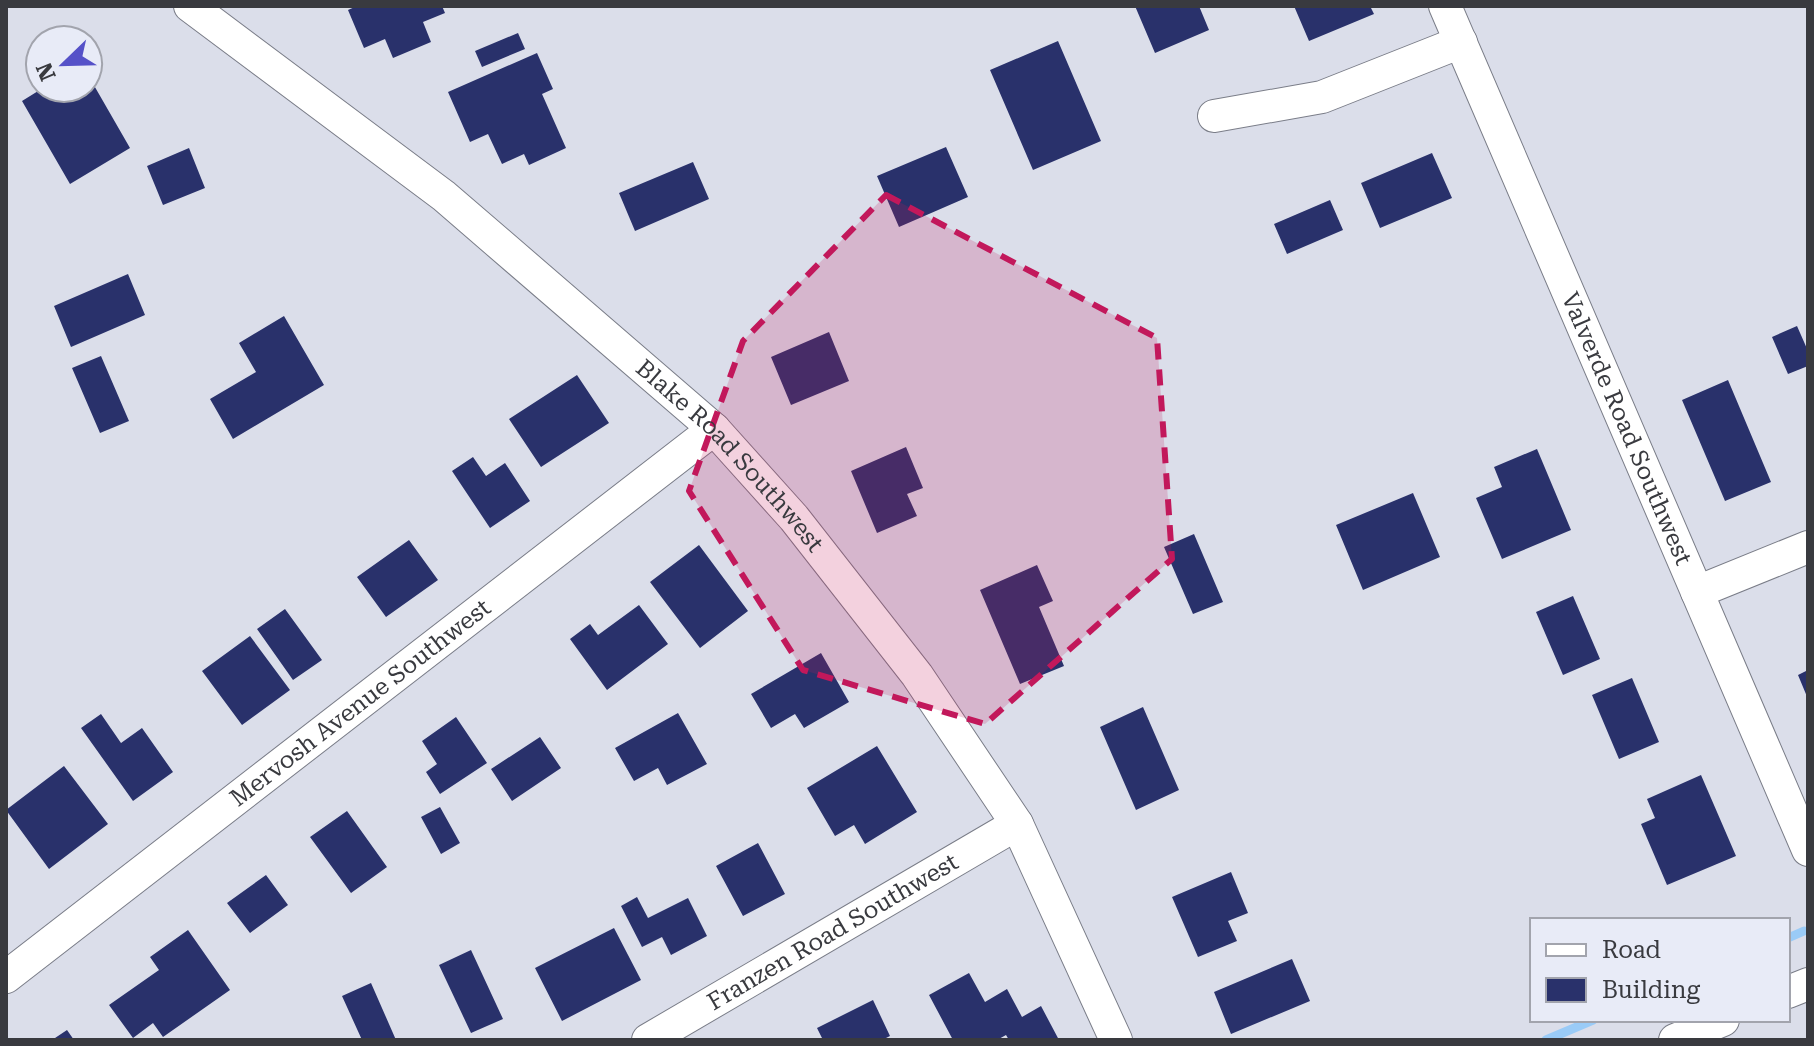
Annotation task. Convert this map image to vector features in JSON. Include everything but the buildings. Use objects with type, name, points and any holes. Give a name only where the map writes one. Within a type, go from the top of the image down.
[{"type":"street","name":"Blake Road Southwest","points":[[190,6],[444,196],[714,429],[794,518],[917,675],[1017,824],[1116,1040]]},
{"type":"street","name":"Valverde Road Southwest","points":[[1445,6],[1808,850]]},
{"type":"street","points":[[1214,116],[1322,97],[1461,42]]},
{"type":"street","name":"Mervosh Avenue Southwest","points":[[6,977],[714,429]]},
{"type":"street","points":[[1697,592],[1808,547]]},
{"type":"street","name":"Franzen Road Southwest","points":[[648,1040],[1017,824]]},
{"type":"street","points":[[1675,1040],[1718,1022]]},
{"type":"highlighted area","points":[[886,195],[1157,338],[1172,559],[985,724],[803,670],[689,491],[743,341]]},
{"type":"waterway","points":[[1790,937],[1804,931]]},
{"type":"waterway","points":[[1546,1040],[1588,1022]]}]
